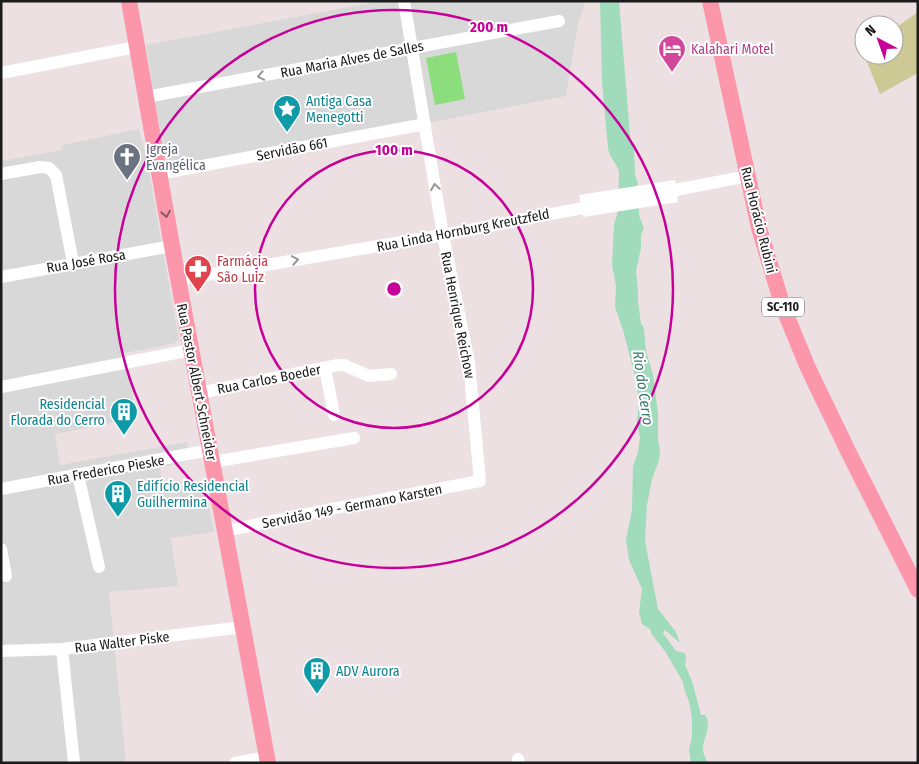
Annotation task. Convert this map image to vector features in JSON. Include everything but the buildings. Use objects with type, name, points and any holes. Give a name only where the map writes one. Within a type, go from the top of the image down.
[{"type":"main road","name":"Rua Pastor Albert Schneider","points":[[129,1],[159,177],[267,760]]},
{"type":"main road","name":"Rua Horácio Rubini","points":[[710,1],[761,236],[792,332],[848,453],[918,590]]},
{"type":"street","name":"Rua Henrique Reichow","points":[[404,1],[443,236],[469,363],[480,481]]},
{"type":"street","name":"Rua Maria Alves de Salles","points":[[146,97],[559,20]]},
{"type":"street","points":[[1,73],[136,47]]},
{"type":"street","name":"Servidão 661","points":[[159,177],[425,124]]},
{"type":"street","points":[[159,177],[358,144]]},
{"type":"street","points":[[1,174],[40,167],[49,168],[56,175],[73,263]]},
{"type":"street","name":"Rua Linda Hornburg Kreutzfeld","points":[[178,280],[443,236],[748,176]]},
{"type":"street","name":"Rua José Rosa","points":[[1,277],[172,246]]},
{"type":"street","points":[[1,387],[191,350]]},
{"type":"street","name":"Rua Carlos Boeder","points":[[199,393],[338,365],[368,376],[391,374]]},
{"type":"street","points":[[325,368],[334,415]]},
{"type":"street","name":"Rua Frederico Pieske","points":[[1,489],[78,475],[354,438]]},
{"type":"street","points":[[78,475],[99,567]]},
{"type":"street","name":"Servidão 149 - Germano Karsten","points":[[224,531],[480,481]]},
{"type":"street","points":[[1,548],[6,576]]},
{"type":"street","name":"Rua Walter Piske","points":[[1,651],[62,649],[242,627]]},
{"type":"street","points":[[62,649],[74,763]]},
{"type":"street","points":[[235,763],[267,760]]},
{"type":"shaded area","points":[[381,1],[586,1],[578,23],[566,96],[170,173],[155,103],[146,45]]},
{"type":"shaded area","points":[[918,12],[918,73],[880,94],[868,65],[904,65],[904,22]]},
{"type":"shaded area","points":[[139,129],[147,160],[179,340],[175,343],[120,354],[130,380],[136,418],[55,434],[60,465],[187,442],[192,460],[160,468],[163,489],[204,483],[214,532],[171,538],[178,586],[109,592],[126,763],[1,763],[1,161],[62,150],[63,145]]},
{"type":"green space","points":[[456,52],[465,99],[435,105],[426,58]]},
{"type":"water","name":"Rio do Cerro","points":[[600,1],[619,1],[630,135],[638,184],[639,215],[644,229],[641,234],[641,248],[636,271],[638,301],[641,324],[644,328],[646,352],[653,374],[660,449],[659,460],[652,479],[647,505],[645,541],[658,609],[676,632],[680,643],[665,630],[663,633],[676,651],[685,653],[685,665],[692,681],[701,715],[705,715],[707,719],[708,727],[703,749],[707,763],[691,763],[689,749],[692,737],[690,705],[683,682],[665,651],[652,635],[650,629],[642,624],[639,612],[642,589],[629,560],[626,540],[632,510],[633,466],[640,438],[637,421],[639,404],[636,380],[615,307],[616,286],[612,265],[614,225],[618,211],[619,172],[608,148],[602,82]]},
{"type":"pier","points":[[675,180],[678,202],[583,217],[579,195]]},
{"type":"place","name":"Kalahari Motel","points":[[672,73]]},
{"type":"place","name":"Antiga Casa Menegotti","points":[[287,133]]},
{"type":"place","name":"Igreja Evangélica","points":[[127,181]]},
{"type":"place","name":"Farmácia São Luiz","points":[[198,293]]},
{"type":"place","name":"Residencial Florada do Cerro","points":[[124,436]]},
{"type":"place","name":"Edifício Residencial Guilhermina","points":[[118,518]]},
{"type":"place","name":"ADV Aurora","points":[[317,695]]}]
